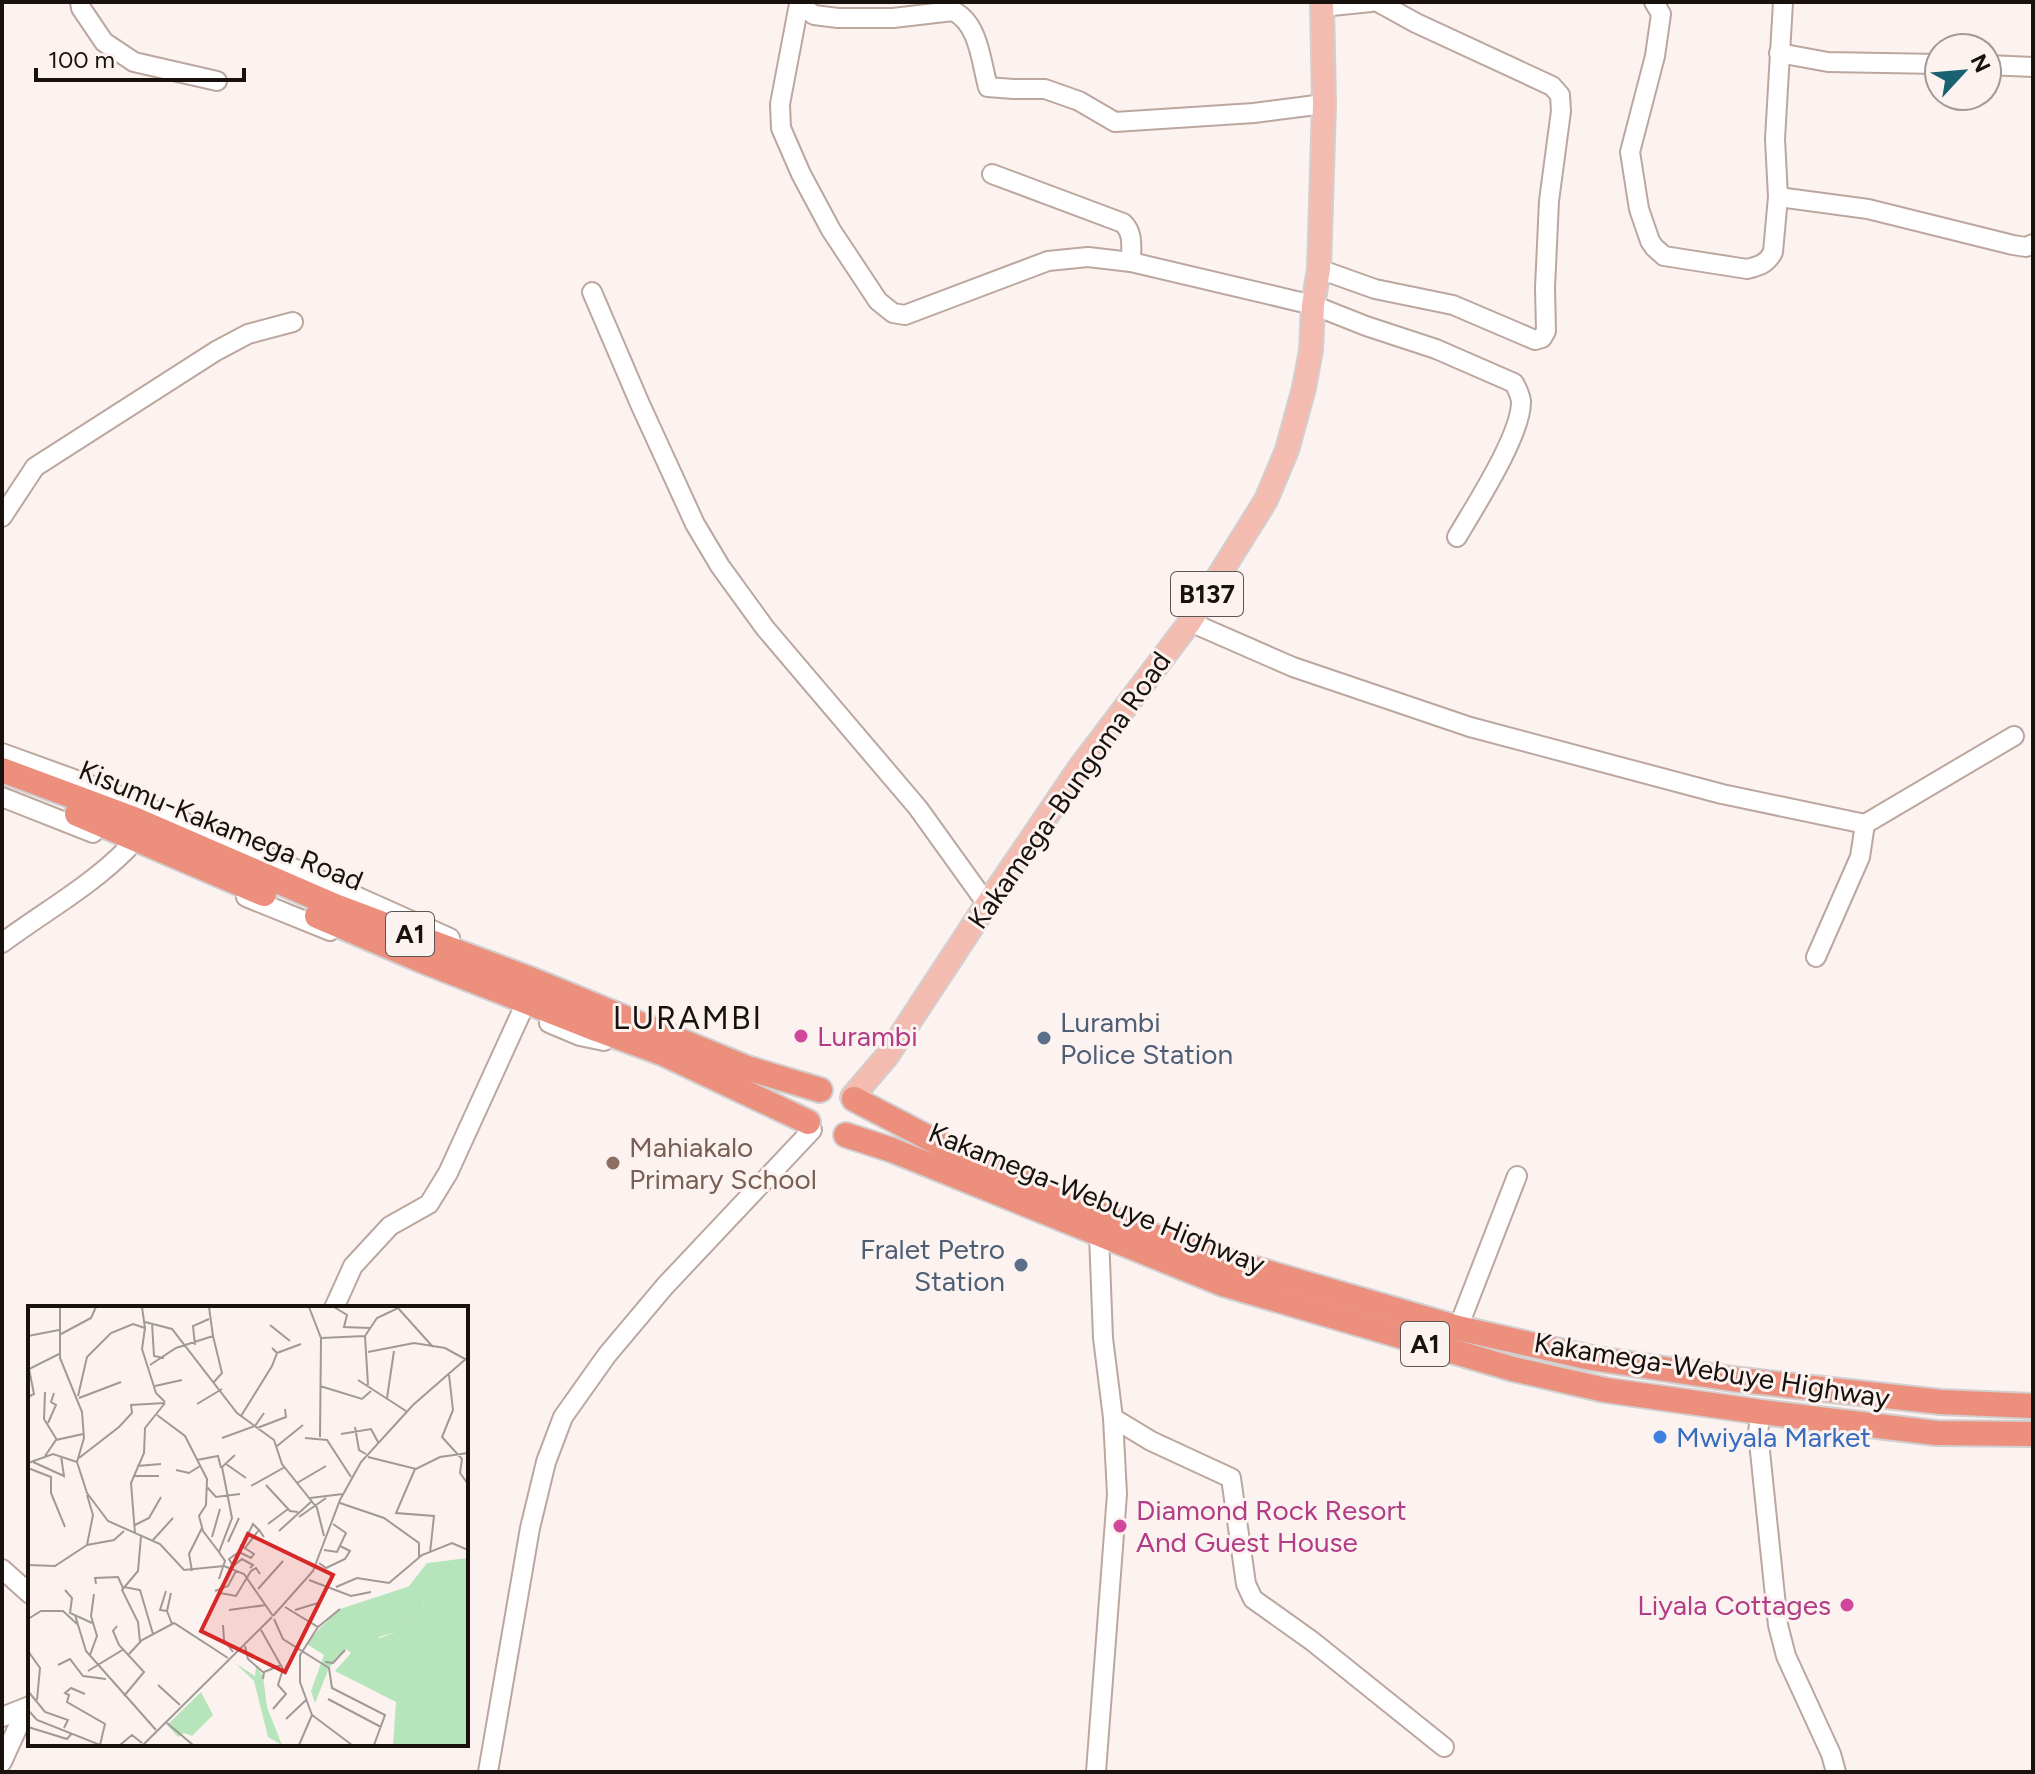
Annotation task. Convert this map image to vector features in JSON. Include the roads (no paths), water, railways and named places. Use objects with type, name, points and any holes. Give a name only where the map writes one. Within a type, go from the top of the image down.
[{"type":"highway","name":"Kisumu-Kakamega Road","points":[[2,770],[134,819],[335,906],[530,979],[747,1068],[820,1090],[837,1088],[853,1098]]},
{"type":"highway","name":"A1","points":[[2,784],[423,961],[662,1053],[810,1126],[824,1138],[846,1135]]},
{"type":"highway","points":[[810,1126],[807,1108],[820,1090]]},
{"type":"highway","points":[[846,1135],[856,1123],[857,1106],[853,1098]]},
{"type":"highway","name":"Kakamega-Webuye Highway","points":[[853,1098],[967,1158],[1180,1247],[1458,1328],[1591,1358],[1732,1379],[1941,1402],[2033,1406]]},
{"type":"highway","name":"Kakamega-Webuye Highway","points":[[846,1135],[892,1150],[1223,1284],[1513,1369],[1605,1390],[1761,1412],[1936,1433],[2033,1434]]},
{"type":"main road","name":"Kakamega-Bungoma Road","points":[[853,1098],[887,1056],[1080,767],[1190,622],[1266,500],[1287,450],[1311,350],[1313,305],[1319,269],[1324,104],[1322,4]]},
{"type":"street","points":[[80,2],[104,42],[134,62],[217,81]]},
{"type":"street","points":[[1322,4],[1371,2]]},
{"type":"street","points":[[1319,269],[1375,289],[1453,305],[1535,340],[1542,338],[1546,331],[1549,201],[1561,111],[1560,95],[1552,86],[1378,2]]},
{"type":"street","points":[[1654,2],[1661,14],[1655,56],[1630,152],[1639,209],[1654,247],[1664,256],[1747,269],[1760,266],[1769,260],[1773,252],[1778,197],[1775,139],[1783,2]]},
{"type":"street","points":[[1324,104],[1254,113],[1115,122],[1079,101],[1045,89],[988,87],[973,30],[961,15],[953,11],[893,18],[838,18],[814,15],[799,3],[780,104],[781,128],[831,230],[878,301],[893,313],[905,315],[1048,261],[1088,257],[1131,262],[1313,305],[1436,349],[1514,383],[1521,404],[1511,440],[1457,537]]},
{"type":"street","points":[[1779,53],[1828,62],[1923,64]]},
{"type":"street","points":[[2003,66],[2033,67]]},
{"type":"street","points":[[992,174],[1123,223],[1131,234],[1131,262]]},
{"type":"street","points":[[1778,197],[1868,209],[2013,245],[2026,247],[2033,244]]},
{"type":"street","points":[[592,292],[695,524],[720,566],[765,628],[918,808],[987,904]]},
{"type":"street","points":[[2,517],[35,467],[216,351],[248,334],[293,322]]},
{"type":"street","points":[[1190,622],[1293,667],[1470,727],[1722,794],[1865,824],[2014,736]]},
{"type":"street","points":[[2,753],[115,794],[273,859],[453,939],[530,979]]},
{"type":"street","points":[[2,797],[580,1036],[662,1053]]},
{"type":"street","points":[[1816,957],[1860,857],[1865,824]]},
{"type":"street","points":[[2,943],[74,895],[111,866],[128,848]]},
{"type":"street","points":[[335,1306],[353,1266],[371,1246],[390,1226],[429,1204],[448,1173],[522,1011]]},
{"type":"street","points":[[488,1772],[530,1528],[546,1462],[563,1417],[607,1355],[665,1286],[810,1126]]},
{"type":"street","points":[[1458,1328],[1517,1176]]},
{"type":"street","points":[[1096,1772],[1117,1494],[1113,1418],[1103,1338],[1099,1234]]},
{"type":"street","points":[[1761,1412],[1758,1432],[1778,1625],[1786,1656],[1831,1754],[1836,1772]]},
{"type":"street","points":[[1113,1418],[1151,1441],[1231,1478],[1246,1584],[1253,1599],[1312,1641],[1444,1747]]},
{"type":"street","points":[[2,1569],[28,1592]]},
{"type":"street","points":[[2,1717],[28,1707]]},
{"type":"street","points":[[2,1762],[28,1707]]},
{"type":"place","name":"Lurambi","points":[[801,1036]]},
{"type":"place","name":"Lurambi Police Station","points":[[1044,1038]]},
{"type":"place","name":"Mahiakalo Primary School","points":[[613,1163]]},
{"type":"place","name":"Fralet Petro Station","points":[[1021,1265]]},
{"type":"place","name":"Mwiyala Market","points":[[1660,1437]]},
{"type":"place","name":"Diamond Rock Resort And Guest House","points":[[1120,1526]]},
{"type":"place","name":"Liyala Cottages","points":[[1847,1605]]},
{"type":"district","name":"LURAMBI","points":[[688,1018]]}]
